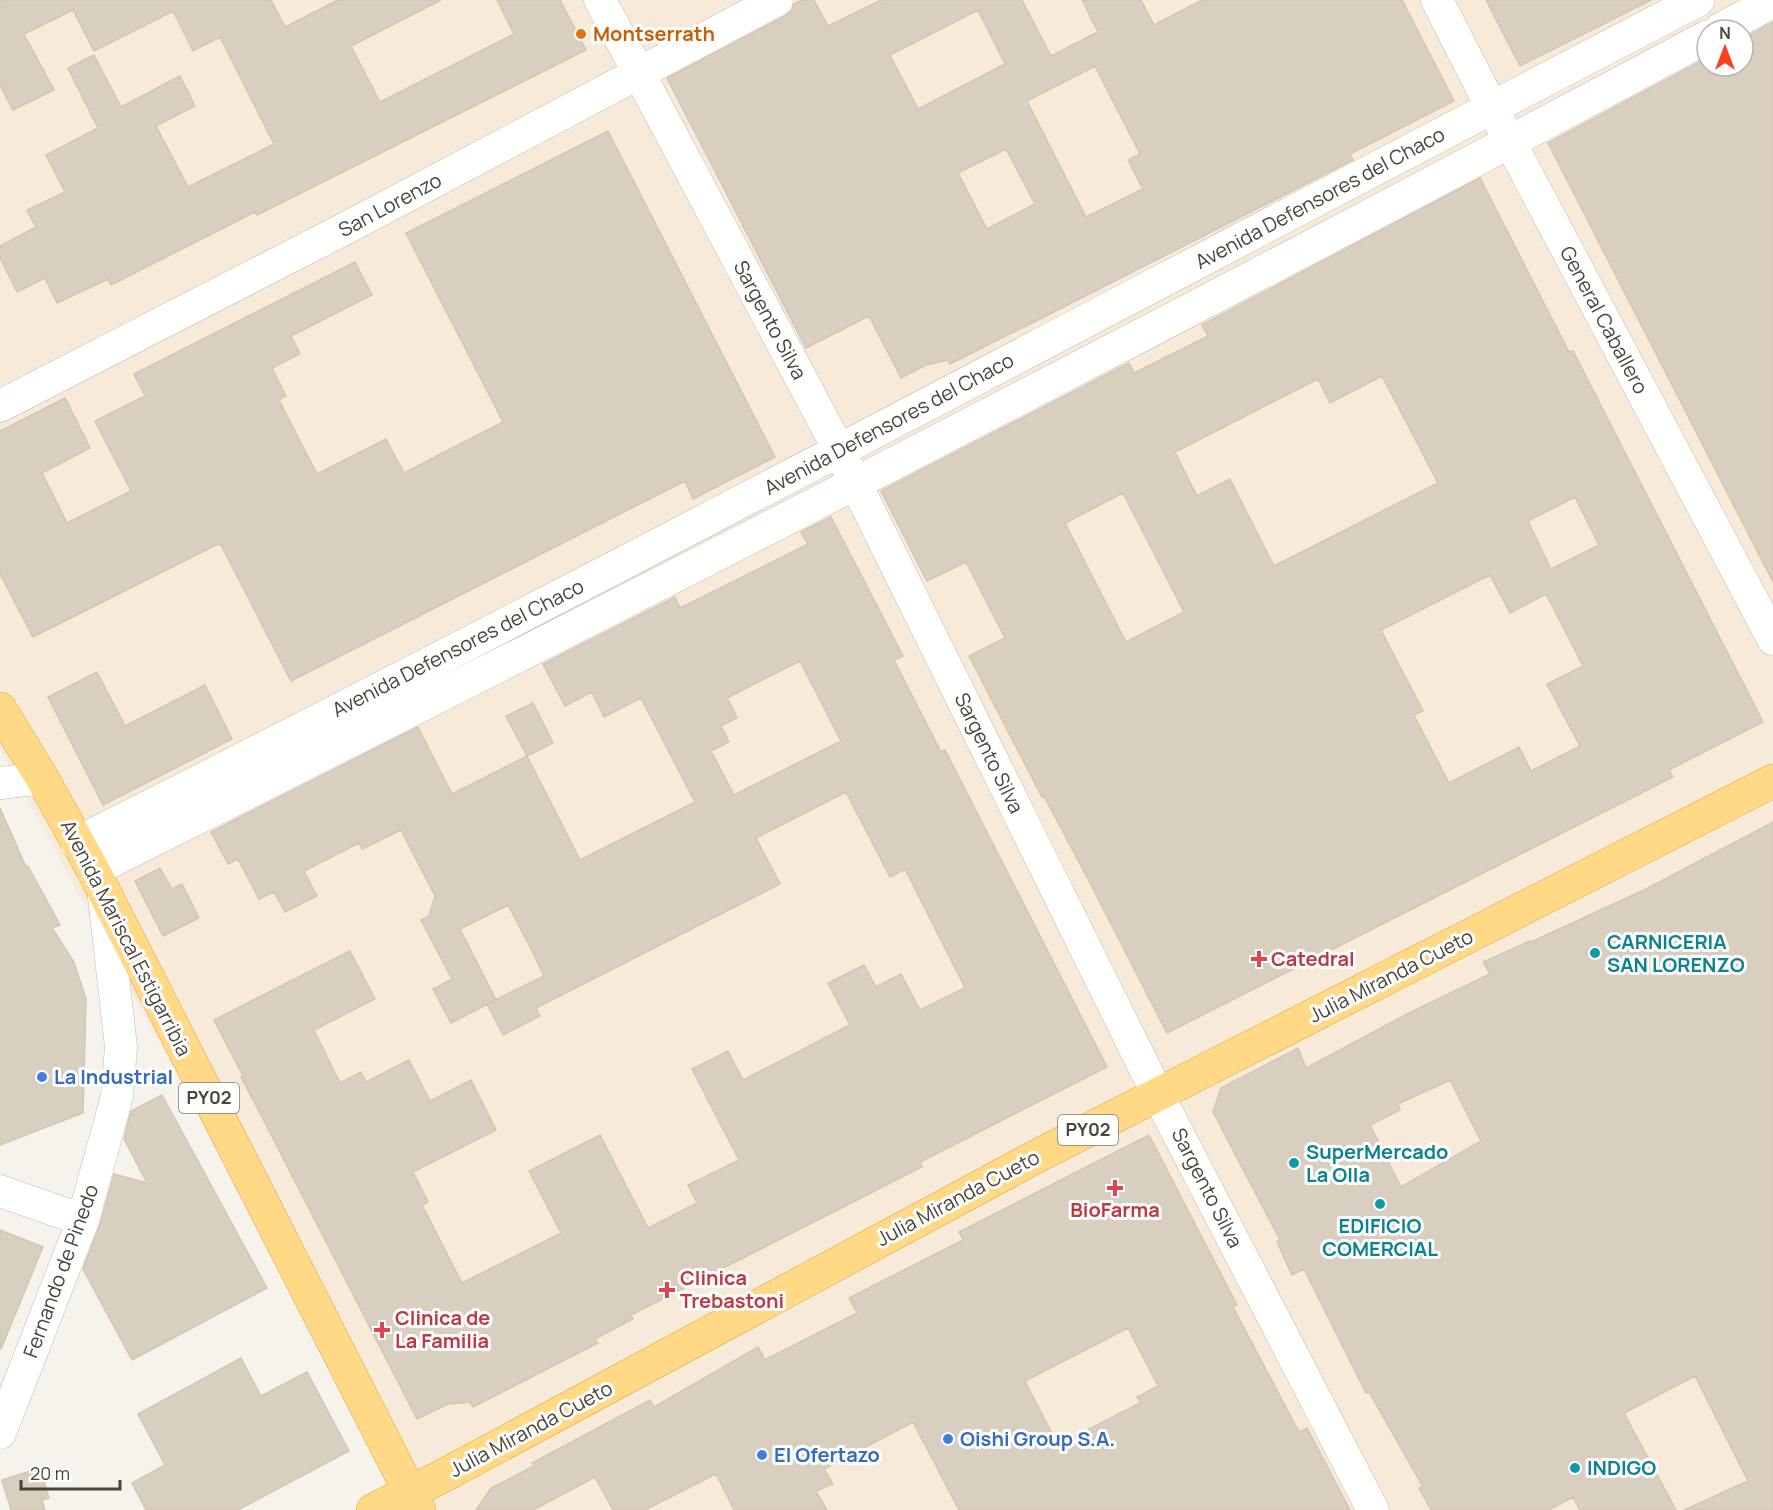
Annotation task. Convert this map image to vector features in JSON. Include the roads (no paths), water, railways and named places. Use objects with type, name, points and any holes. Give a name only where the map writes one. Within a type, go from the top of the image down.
[{"type":"highway","name":"Avenida Mariscal Estigarribia","points":[[0,709],[92,868],[415,1501]]},
{"type":"highway","name":"Julia Miranda Cueto","points":[[373,1510],[415,1501],[449,1472],[1041,1154],[1773,781]]},
{"type":"street","name":"Sargento Silva","points":[[600,0],[840,450],[1158,1095],[1373,1510]]},
{"type":"street","name":"San Lorenzo","points":[[0,406],[350,226],[777,0]]},
{"type":"street","name":"General Caballero","points":[[1437,0],[1773,639]]},
{"type":"street","name":"Avenida Defensores del Chaco","points":[[92,868],[267,748],[1698,0]]},
{"type":"street","points":[[1743,18],[1773,2]]},
{"type":"street","name":"Avenida Defensores del Chaco","points":[[92,868],[855,483],[1695,43]]},
{"type":"street","points":[[0,783],[42,778]]},
{"type":"street","name":"Fernando de Pinedo","points":[[0,1433],[83,1220],[117,1096],[121,1047],[92,868]]},
{"type":"street","points":[[0,1191],[83,1220]]},
{"type":"place","name":"Montserrath","points":[[581,34]]},
{"type":"place","name":"CARNICERIA SAN LORENZO","points":[[1595,953]]},
{"type":"place","name":"Catedral","points":[[1259,959]]},
{"type":"place","name":"La Industrial","points":[[42,1077]]},
{"type":"place","name":"SuperMercado La Olla","points":[[1294,1163]]},
{"type":"place","name":"BioFarma","points":[[1115,1188]]},
{"type":"place","name":"EDIFICIO COMERCIAL","points":[[1380,1204]]},
{"type":"place","name":"Clinica Trebastoni","points":[[667,1290]]},
{"type":"place","name":"Clinica de La Familia","points":[[382,1330]]},
{"type":"place","name":"Oishi Group S.A.","points":[[948,1439]]},
{"type":"place","name":"El Ofertazo","points":[[762,1455]]},
{"type":"place","name":"INDIGO","points":[[1575,1468]]}]
